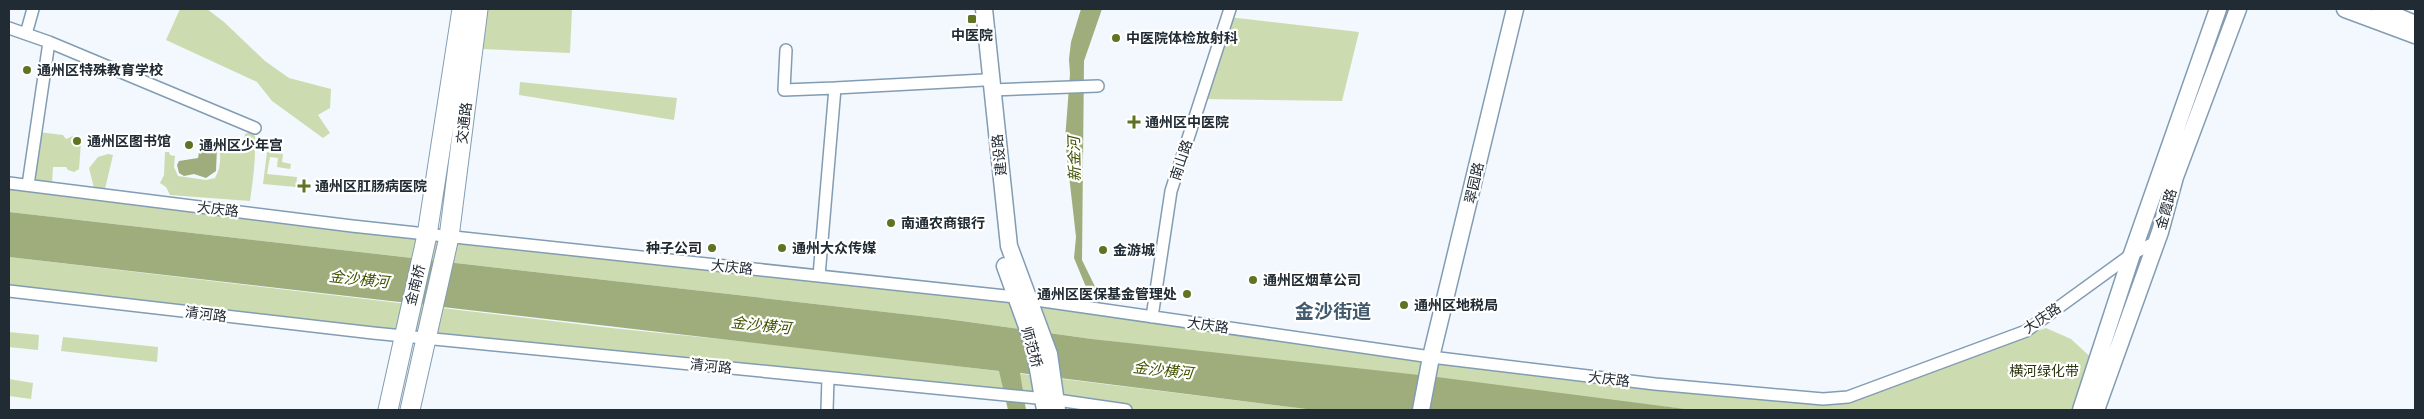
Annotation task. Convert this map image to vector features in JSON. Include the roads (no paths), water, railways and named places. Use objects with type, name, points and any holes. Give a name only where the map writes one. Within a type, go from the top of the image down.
[{"type":"main road","name":"交通路","points":[[427,234],[462,9]]},
{"type":"main road","name":"交通路","points":[[450,237],[478,9]]},
{"type":"main road","name":"建设路","points":[[976,9],[988,85]]},
{"type":"main road","name":"建设路","points":[[984,9],[999,247],[1021,298]]},
{"type":"main road","name":"翠园路","points":[[1421,410],[1431,357],[1515,9]]},
{"type":"main road","name":"金霞路","points":[[2081,410],[2132,254],[2218,9]]},
{"type":"main road","name":"金霞路","points":[[2096,410],[2156,242],[2175,177],[2238,9]]},
{"type":"main road","points":[[2344,9],[2415,35]]},
{"type":"main road","points":[[2380,9],[2415,24]]},
{"type":"main road","name":"金南桥","points":[[388,410],[427,234]]},
{"type":"main road","name":"金南桥","points":[[410,410],[450,237]]},
{"type":"main road","name":"师范桥","points":[[1021,298],[1050,405]]},
{"type":"street","points":[[26,34],[33,9]]},
{"type":"street","name":"南山路","points":[[1152,316],[1171,192],[1230,9]]},
{"type":"street","points":[[9,28],[49,42],[255,128]]},
{"type":"street","points":[[28,185],[49,42]]},
{"type":"street","points":[[786,50],[784,90],[988,85],[1048,88],[1093,87]]},
{"type":"street","points":[[819,276],[835,88]]},
{"type":"street","name":"大庆路","points":[[9,183],[450,237],[1021,298],[1431,357],[1655,384],[1823,399],[1848,397],[2026,331],[2132,254],[2156,242]]},
{"type":"street","name":"清河路","points":[[9,291],[403,336],[994,394],[1050,405]]},
{"type":"street","points":[[827,410],[828,378]]},
{"type":"street","points":[[1050,405],[1126,410]]},
{"type":"water","name":"新金河","points":[[1081,9],[1102,9],[1084,61],[1082,260],[1104,305],[1093,304],[1074,258],[1076,237],[1065,140],[1071,42]]},
{"type":"water","points":[[204,143],[214,144],[217,148],[216,171],[206,178],[194,174],[184,176],[179,173],[177,165],[179,161],[198,158],[200,147]]},
{"type":"water","name":"金沙横河","points":[[9,212],[947,319],[1092,339],[1437,377],[1693,410],[1314,410],[1020,373],[1026,410],[1008,410],[999,371],[9,257]]},
{"type":"place","name":"中医院","points":[[972,19]]},
{"type":"place","name":"中医院体检放射科","points":[[1116,38]]},
{"type":"place","name":"通州区特殊教育学校","points":[[27,70]]},
{"type":"place","name":"通州区中医院","points":[[1134,122]]},
{"type":"place","name":"通州区图书馆","points":[[77,141]]},
{"type":"place","name":"通州区少年宫","points":[[189,145]]},
{"type":"place","name":"通州区肛肠病医院","points":[[304,186]]},
{"type":"place","name":"南通农商银行","points":[[891,223]]},
{"type":"place","name":"种子公司","points":[[712,248]]},
{"type":"place","name":"通州大众传媒","points":[[782,248]]},
{"type":"place","name":"金游城","points":[[1103,250]]},
{"type":"place","name":"通州区烟草公司","points":[[1253,280]]},
{"type":"place","name":"通州区医保基金管理处","points":[[1187,294]]},
{"type":"place","name":"通州区地税局","points":[[1404,305]]},
{"type":"district","name":"金沙街道","points":[[1333,311]]},
{"type":"park label","name":"横河绿化带","points":[[2044,371]]}]
